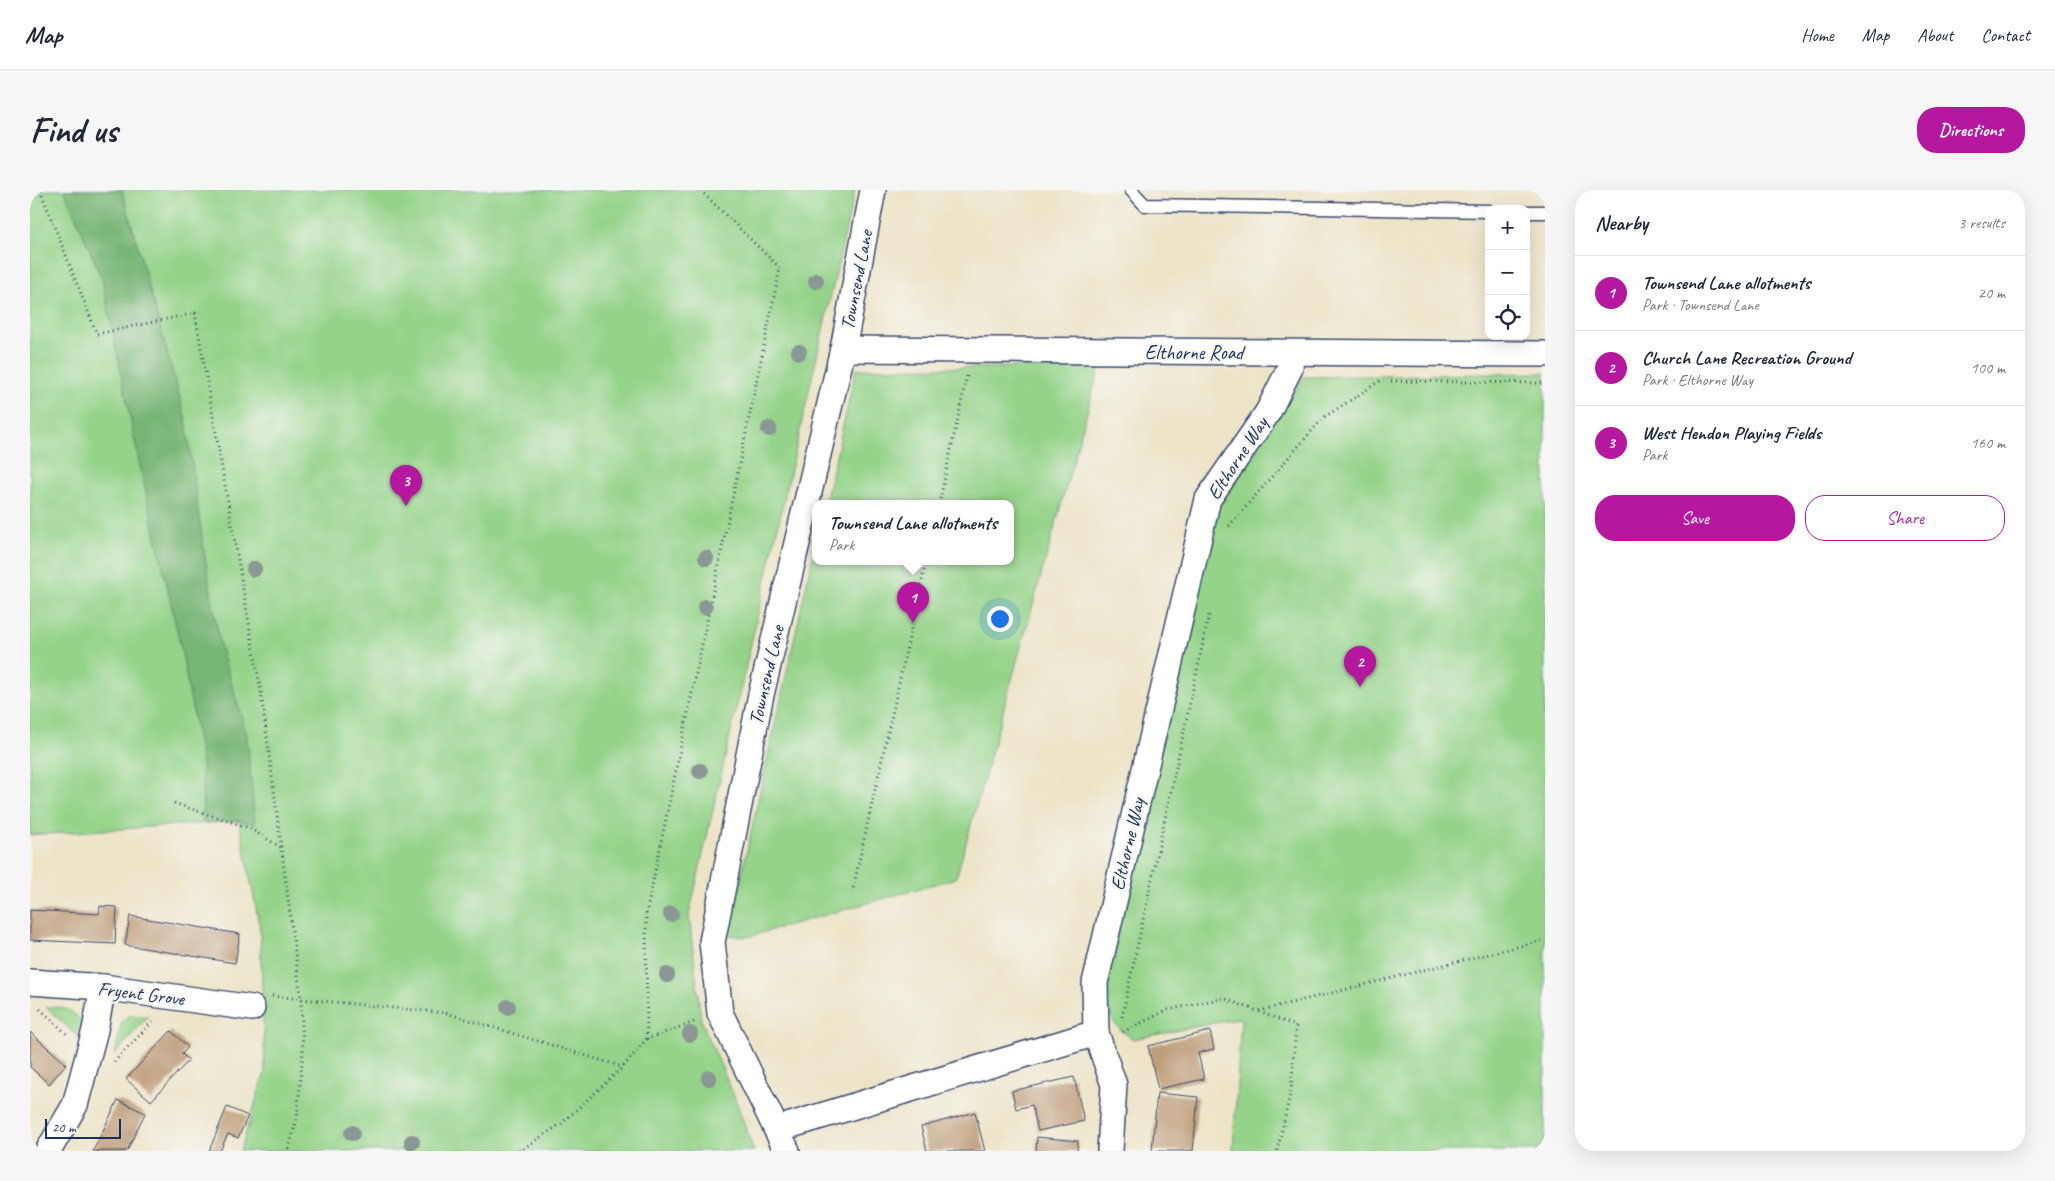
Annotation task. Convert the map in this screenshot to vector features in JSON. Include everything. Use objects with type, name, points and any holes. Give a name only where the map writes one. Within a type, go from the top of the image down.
[{"type":"street","name":"Townsend Lane","points":[[783,1140],[720,1013],[712,942],[760,699],[843,349],[873,190]]},
{"type":"street","name":"Elthorne Road","points":[[843,349],[1545,354]]},
{"type":"street","name":"Elthorne Way","points":[[1110,1151],[1114,1085],[1102,1040],[1095,983],[1208,499],[1268,412],[1290,368],[1291,352]]},
{"type":"street","name":"Fryent Grove","points":[[33,982],[103,987],[252,1008]]},
{"type":"street","points":[[48,1151],[75,1105],[103,987]]},
{"type":"street","points":[[783,1140],[1102,1040]]},
{"type":"lane","points":[[1131,190],[1145,205],[1485,211]]},
{"type":"lane","points":[[1530,212],[1545,212]]},
{"type":"path","points":[[40,190],[97,334],[195,313],[261,692],[301,998],[303,1051],[297,1118],[288,1151]]},
{"type":"path","points":[[647,1039],[646,915],[780,268],[700,190]]},
{"type":"path","points":[[940,500],[973,350]]},
{"type":"path","points":[[1228,526],[1323,418],[1380,380],[1545,383]]},
{"type":"path","points":[[852,893],[925,565]]},
{"type":"path","points":[[1102,1040],[1124,1014],[1210,614]]},
{"type":"path","points":[[174,803],[249,828],[282,848]]},
{"type":"path","points":[[1258,1012],[1545,940]]},
{"type":"path","points":[[33,982],[39,1008],[87,1060],[110,1066],[163,1010],[165,995]]},
{"type":"path","points":[[252,1008],[274,995],[446,1013],[623,1067]]},
{"type":"path","points":[[1102,1040],[1167,1010],[1223,998],[1296,1026],[1291,1091],[1277,1151]]},
{"type":"path","points":[[519,1151],[561,1124],[623,1067],[647,1039],[720,1013]]},
{"type":"green space","points":[[30,190],[855,190],[689,915],[701,1020],[733,1093],[754,1151],[240,1151],[265,1072],[260,929],[239,821],[30,835]]},
{"type":"green space","points":[[64,190],[122,190],[186,420],[203,546],[220,645],[247,735],[255,824],[239,821],[203,823],[202,763],[182,653],[138,457],[102,279]]},
{"type":"green space","points":[[1100,366],[956,878],[747,937],[728,935],[812,559],[812,565],[1014,565],[1014,500],[826,500],[856,369]]},
{"type":"green space","points":[[1545,373],[1545,1151],[1233,1151],[1241,1018],[1133,1039],[1112,1020],[1104,992],[1215,513],[1304,377]]},
{"type":"green space","points":[[46,1007],[63,1008],[75,1015],[83,1023],[81,1040]]},
{"type":"green space","points":[[131,1015],[148,1016],[115,1054],[122,1021]]},
{"type":"building","points":[[100,906],[117,907],[115,944],[30,940],[30,910],[99,914]]},
{"type":"building","points":[[130,916],[240,934],[235,963],[125,945]]},
{"type":"building","points":[[171,1031],[188,1047],[182,1054],[189,1060],[151,1101],[126,1079]]},
{"type":"building","points":[[1210,1031],[1214,1049],[1198,1053],[1204,1079],[1158,1089],[1148,1046]]},
{"type":"building","points":[[30,1032],[66,1064],[49,1084],[30,1067]]},
{"type":"building","points":[[1074,1077],[1084,1121],[1038,1131],[1032,1105],[1016,1109],[1012,1091]]},
{"type":"building","points":[[1157,1093],[1198,1097],[1193,1151],[1152,1151]]},
{"type":"building","points":[[118,1100],[145,1113],[127,1151],[93,1151]]},
{"type":"building","points":[[227,1107],[248,1116],[238,1138],[228,1134],[220,1151],[209,1151]]},
{"type":"building","points":[[975,1112],[985,1151],[927,1151],[921,1127]]},
{"type":"building","points":[[1037,1137],[1078,1141],[1077,1151],[1036,1151]]},
{"type":"place","name":"West Hendon Playing Fields","points":[[406,506]]},
{"type":"place","name":"Townsend Lane allotments","points":[[913,623]]},
{"type":"place","name":"Church Lane Recreation Ground","points":[[1360,687]]}]
